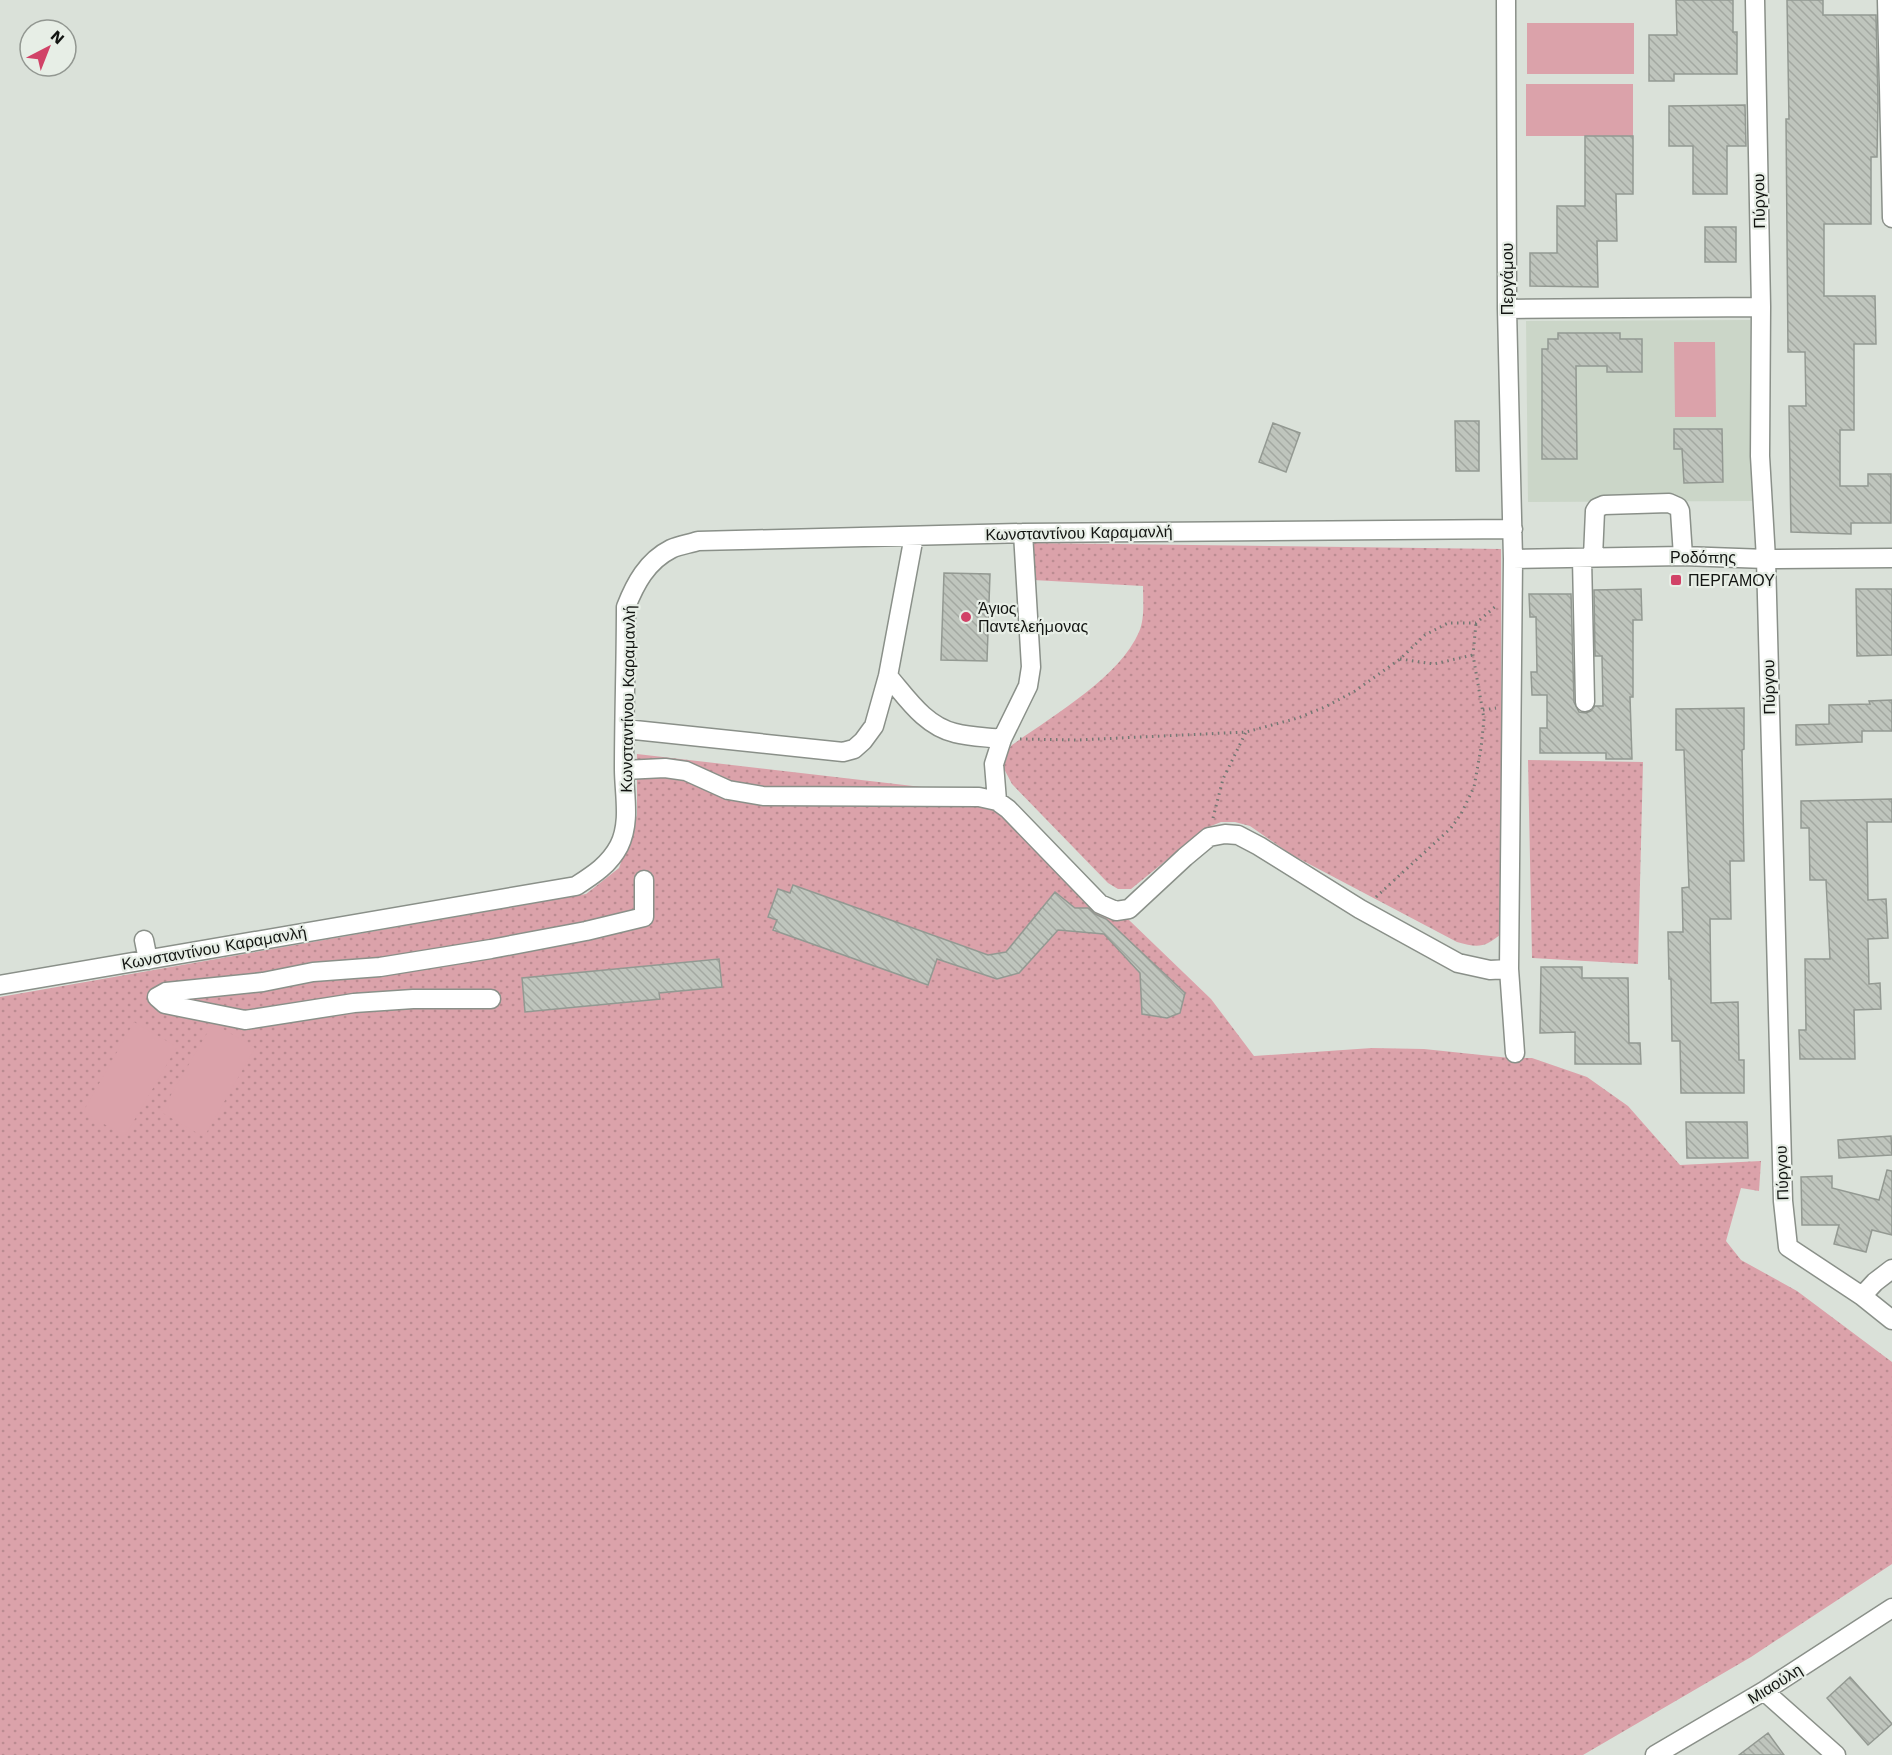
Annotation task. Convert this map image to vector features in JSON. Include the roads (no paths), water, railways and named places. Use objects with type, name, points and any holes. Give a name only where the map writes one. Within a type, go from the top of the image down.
[{"type":"street","name":"Περγάμου","points":[[1506,0],[1507,309],[1513,559],[1509,969],[1515,1053]]},
{"type":"street","name":"Πύργου","points":[[1755,0],[1761,307],[1760,456],[1766,559],[1782,1201],[1788,1247],[1862,1296],[1892,1320]]},
{"type":"street","points":[[1887,0],[1892,218]]},
{"type":"street","points":[[1507,309],[1761,307]]},
{"type":"street","points":[[1585,702],[1588,558],[1597,508],[1604,505],[1669,503],[1678,507],[1683,556]]},
{"type":"street","name":"Κωνσταντίνου Καραμανλή","points":[[0,985],[576,886],[598,872],[611,860],[620,844],[626,825],[624,770],[626,607],[635,582],[650,564],[671,549],[698,541],[1023,533],[1512,529]]},
{"type":"street","points":[[997,801],[994,764],[1002,739],[1028,686],[1031,667],[1023,533]]},
{"type":"street","points":[[625,729],[843,752],[854,749],[874,726],[888,676],[914,536]]},
{"type":"street","name":"Ροδόπης","points":[[1513,559],[1683,556],[1766,559],[1892,558]]},
{"type":"street","points":[[888,676],[917,710],[935,726],[955,733],[1002,739]]},
{"type":"street","points":[[624,770],[665,768],[686,771],[728,790],[763,796],[979,797],[997,801],[1008,809],[1100,904],[1116,910],[1128,909],[1209,837],[1225,834],[1238,835],[1360,909],[1458,963],[1490,970],[1509,969]]},
{"type":"street","points":[[491,999],[413,999],[354,1003],[245,1020],[165,1004],[157,997],[166,992],[263,982],[313,972],[380,967],[586,931],[644,917],[644,880]]},
{"type":"street","points":[[144,940],[147,960]]},
{"type":"street","points":[[1862,1296],[1892,1269]]},
{"type":"street","name":"Μιαούλη","points":[[1655,1755],[1764,1691],[1892,1608]]},
{"type":"street","points":[[1764,1691],[1836,1755]]},
{"type":"place","name":"ΠΕΡΓΑΜΟΥ","points":[[1676,580]]},
{"type":"place","name":"Άγιος Παντελεήμονας","points":[[966,617]]}]
